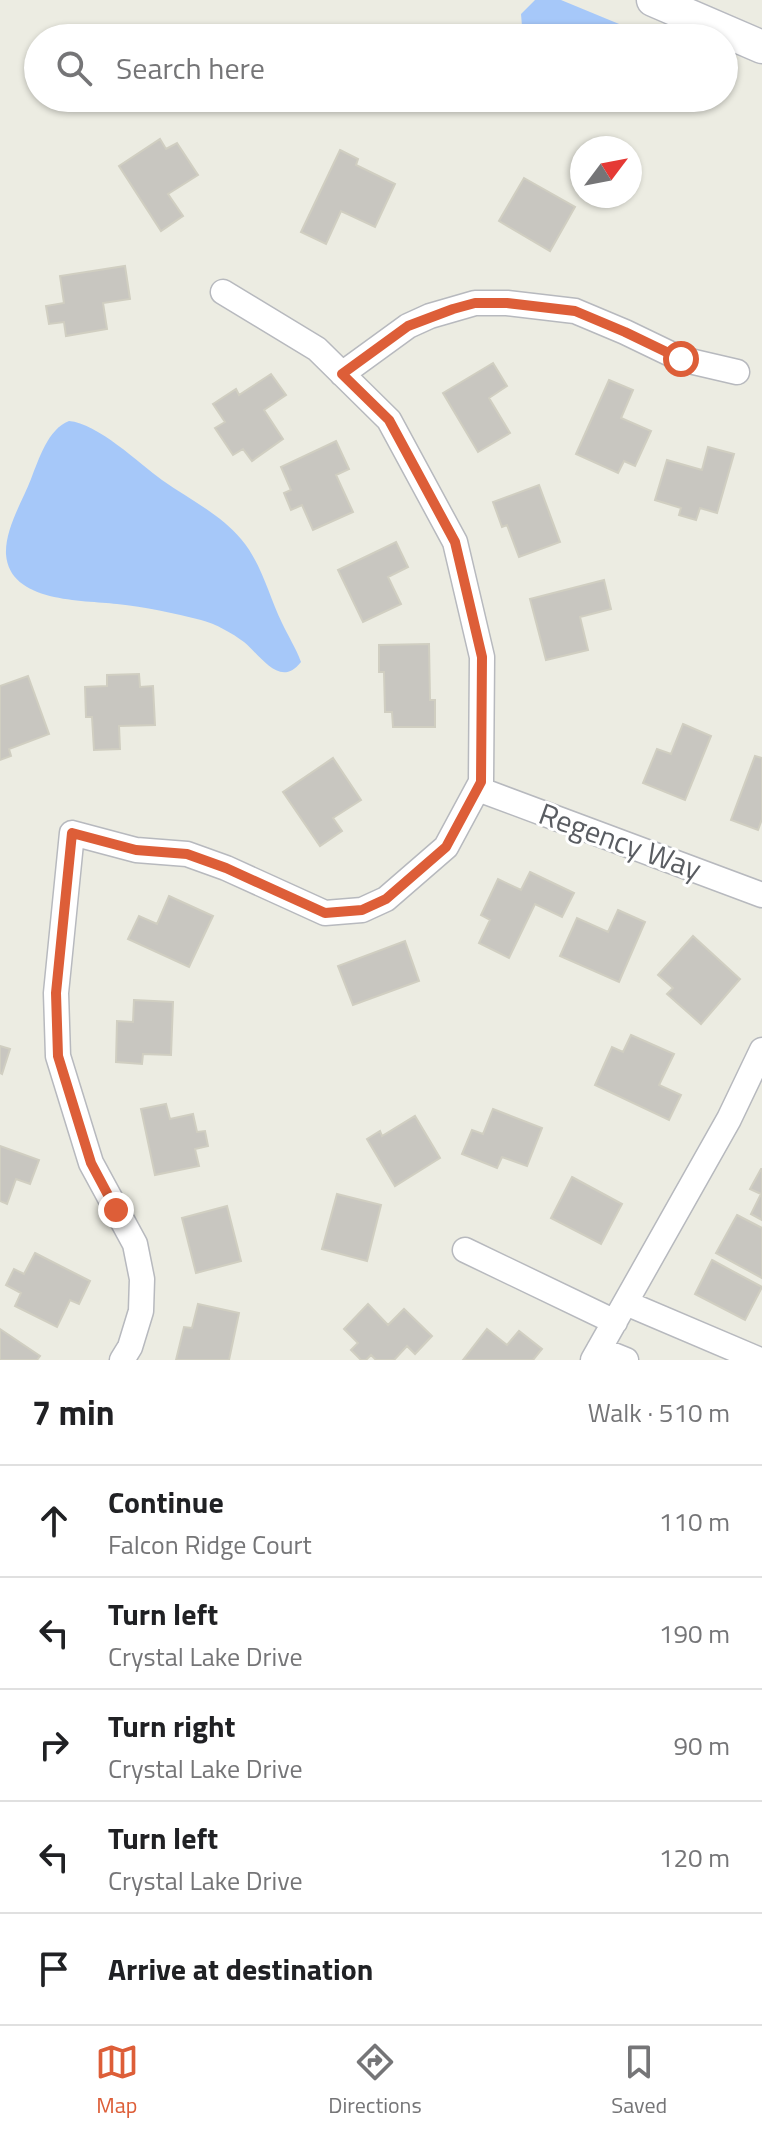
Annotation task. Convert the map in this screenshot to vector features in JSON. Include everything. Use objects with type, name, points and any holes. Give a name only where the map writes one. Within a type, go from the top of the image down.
[{"type":"street","points":[[653,0],[709,24]]},
{"type":"street","points":[[738,37],[762,47]]},
{"type":"street","points":[[122,1360],[130,1347],[141,1311],[142,1279],[135,1244],[91,1163],[58,1056],[56,993],[72,833],[136,850],[187,854],[226,868],[325,913],[362,910],[386,899],[446,847],[481,782],[482,657],[455,542],[389,420],[317,349],[223,292]]},
{"type":"street","points":[[342,374],[408,326],[475,303],[507,303],[575,311],[681,359],[737,372]]},
{"type":"street","name":"Regency Way","points":[[478,789],[762,895]]},
{"type":"street","points":[[626,1360],[596,1355],[729,1119],[762,1050]]},
{"type":"street","points":[[465,1250],[620,1313],[760,1360]]},
{"type":"water","points":[[535,0],[561,0],[619,24],[522,24],[521,14]]},
{"type":"water","points":[[69,421],[105,436],[233,530],[248,548],[259,569],[301,662],[286,672],[278,671],[244,642],[207,622],[138,607],[50,596],[20,582],[10,570],[6,554],[11,525],[45,446],[55,431]]},
{"type":"building","points":[[160,139],[166,149],[177,143],[198,175],[168,194],[183,216],[161,231],[119,166]]},
{"type":"building","points":[[340,150],[358,159],[356,165],[395,184],[375,227],[341,211],[326,244],[301,232]]},
{"type":"building","points":[[524,178],[574,208],[550,251],[499,221]]},
{"type":"building","points":[[125,266],[130,299],[103,303],[107,329],[66,336],[64,322],[49,324],[46,306],[64,303],[60,276]]},
{"type":"building","points":[[493,363],[507,386],[489,398],[510,433],[478,452],[443,393]]},
{"type":"building","points":[[271,374],[286,395],[264,410],[283,439],[252,461],[243,449],[233,455],[215,428],[225,422],[213,404],[236,389],[239,395]]},
{"type":"building","points":[[609,380],[633,390],[621,418],[651,431],[635,466],[624,461],[618,473],[576,454]]},
{"type":"building","points":[[336,441],[349,469],[336,475],[353,512],[313,530],[302,505],[291,510],[284,493],[291,490],[281,467]]},
{"type":"building","points":[[708,447],[734,454],[717,513],[700,508],[696,520],[679,515],[681,508],[655,500],[667,460],[702,470]]},
{"type":"building","points":[[539,485],[560,542],[519,557],[507,525],[502,527],[493,502]]},
{"type":"building","points":[[396,542],[408,567],[388,577],[401,604],[363,622],[338,570]]},
{"type":"building","points":[[604,580],[611,609],[580,617],[588,650],[546,660],[530,599]]},
{"type":"building","points":[[429,644],[430,700],[435,700],[435,727],[393,727],[392,712],[385,712],[384,672],[379,672],[379,645]]},
{"type":"building","points":[[139,674],[140,687],[153,686],[155,725],[119,726],[120,749],[94,750],[92,717],[86,717],[85,687],[107,686],[107,675]]},
{"type":"building","points":[[28,676],[49,734],[9,749],[11,756],[0,760],[0,686]]},
{"type":"building","points":[[683,724],[711,736],[685,800],[643,783],[657,749],[671,754]]},
{"type":"building","points":[[755,756],[762,758],[762,819],[758,830],[731,820]]},
{"type":"building","points":[[333,758],[361,800],[333,818],[342,831],[320,846],[283,792]]},
{"type":"building","points":[[530,872],[574,893],[562,917],[535,904],[509,958],[479,943],[490,920],[481,915],[498,879],[521,890]]},
{"type":"building","points":[[169,896],[213,916],[189,967],[128,939],[139,916],[157,924]]},
{"type":"building","points":[[618,910],[645,922],[619,982],[560,956],[577,918],[608,932]]},
{"type":"building","points":[[693,936],[740,979],[701,1024],[667,994],[673,988],[658,975]]},
{"type":"building","points":[[405,941],[419,981],[353,1005],[338,966]]},
{"type":"building","points":[[134,1000],[173,1002],[171,1055],[143,1054],[142,1064],[116,1062],[117,1021],[133,1022]]},
{"type":"building","points":[[631,1035],[674,1054],[659,1085],[681,1095],[669,1120],[595,1085],[612,1047],[623,1052]]},
{"type":"building","points":[[0,1046],[10,1049],[2,1074],[0,1073]]},
{"type":"building","points":[[166,1104],[170,1119],[193,1114],[197,1132],[205,1131],[208,1146],[195,1149],[199,1166],[155,1175],[141,1109]]},
{"type":"building","points":[[493,1109],[542,1128],[527,1166],[502,1157],[497,1168],[462,1154],[472,1130],[483,1134]]},
{"type":"building","points":[[415,1116],[440,1158],[395,1186],[367,1139],[380,1131],[382,1136]]},
{"type":"building","points":[[0,1146],[39,1160],[30,1184],[16,1179],[7,1204],[0,1201]]},
{"type":"building","points":[[761,1169],[762,1220],[751,1214],[761,1194],[750,1189]]},
{"type":"building","points":[[572,1177],[622,1204],[601,1244],[551,1218]]},
{"type":"building","points":[[337,1194],[381,1205],[367,1261],[322,1249]]},
{"type":"building","points":[[227,1206],[241,1261],[196,1273],[182,1218]]},
{"type":"building","points":[[737,1215],[762,1228],[762,1278],[716,1253]]},
{"type":"building","points":[[35,1253],[90,1281],[79,1304],[70,1300],[57,1327],[15,1306],[21,1293],[6,1285],[14,1269],[24,1274]]},
{"type":"building","points":[[712,1260],[762,1287],[745,1320],[695,1294]]},
{"type":"building","points":[[198,1304],[239,1313],[229,1360],[176,1360],[184,1327],[192,1328]]},
{"type":"building","points":[[368,1304],[388,1325],[404,1309],[432,1336],[415,1354],[407,1346],[394,1360],[376,1360],[371,1355],[361,1360],[351,1350],[358,1343],[344,1329]]},
{"type":"building","points":[[0,1329],[40,1356],[37,1360],[0,1360]]},
{"type":"building","points":[[487,1329],[507,1345],[519,1331],[542,1349],[533,1360],[463,1360]]},
{"type":"route","points":[[116,1210],[91,1163],[58,1056],[56,993],[72,833],[136,850],[187,854],[226,868],[325,913],[362,910],[386,899],[446,847],[481,782],[482,657],[455,542],[389,420],[342,374],[408,326],[475,303],[507,303],[575,311],[681,359]]}]
